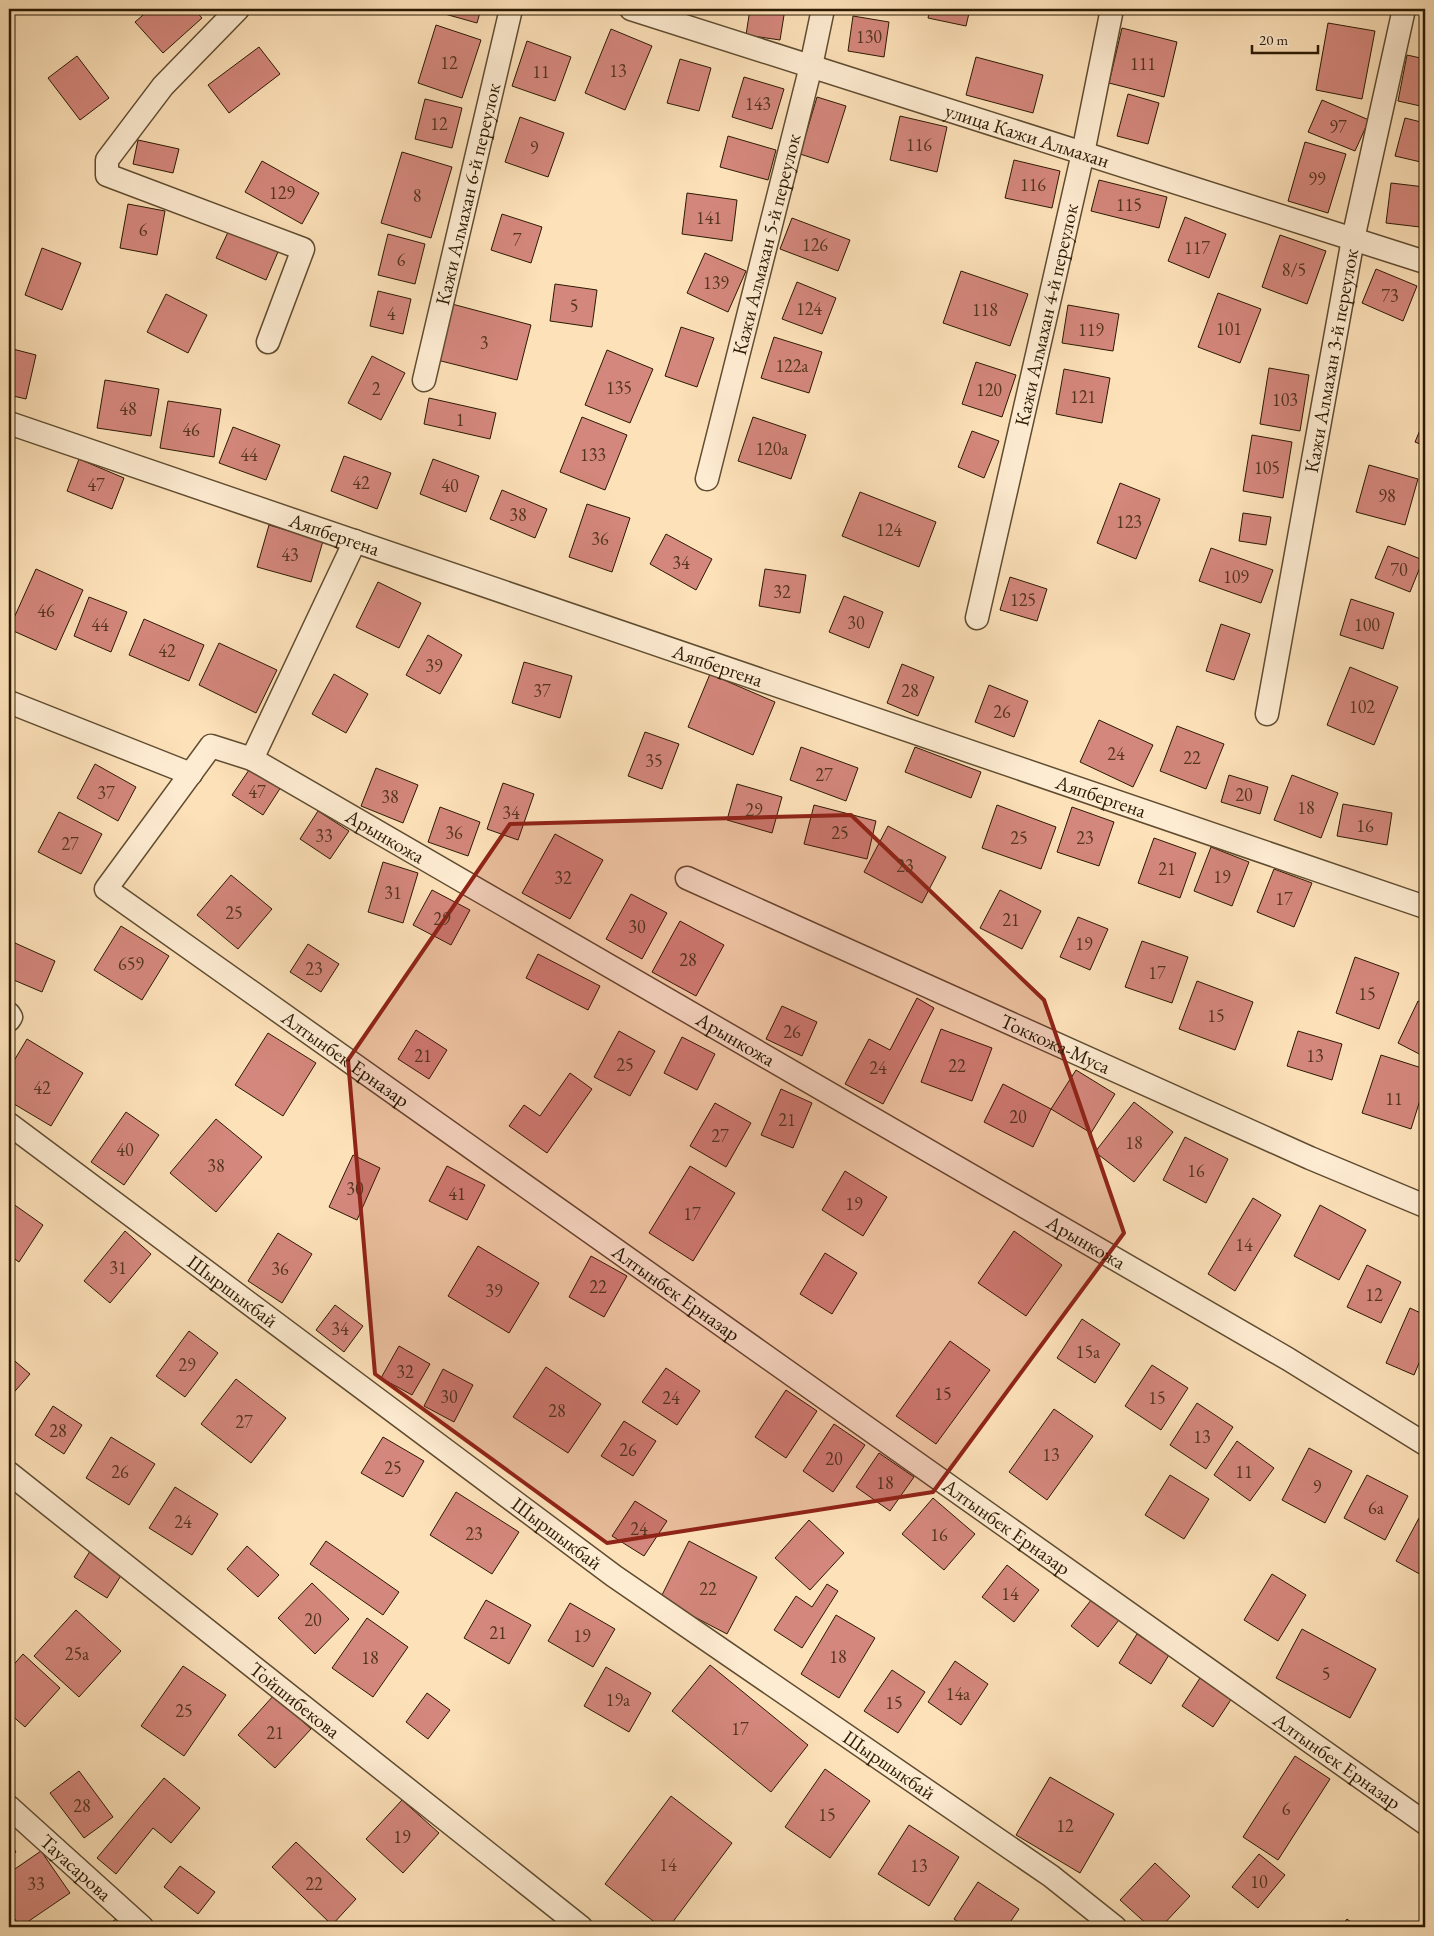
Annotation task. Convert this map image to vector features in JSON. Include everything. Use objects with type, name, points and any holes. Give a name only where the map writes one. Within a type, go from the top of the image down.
[{"type":"street","name":"Кажи Алмахан 6-й переулок","points":[[424,380],[511,9]]},
{"type":"street","name":"улица Кажи Алмахан","points":[[631,9],[1425,262]]},
{"type":"street","name":"Кажи Алмахан 5-й переулок","points":[[707,479],[811,66],[823,9]]},
{"type":"street","name":"Кажи Алмахан 4-й переулок","points":[[977,618],[1083,153],[1112,9]]},
{"type":"street","name":"Кажи Алмахан 3-й переулок","points":[[1267,714],[1353,239],[1404,9]]},
{"type":"street","points":[[235,10],[163,86],[107,160],[107,176],[303,249],[268,342]]},
{"type":"street","name":"Аяпбергена","points":[[9,423],[1425,907]]},
{"type":"street","points":[[252,759],[355,541]]},
{"type":"street","points":[[9,702],[191,774]]},
{"type":"street","name":"Алтынбек Ерназар","points":[[252,759],[211,746],[106,889],[1425,1823]]},
{"type":"street","name":"Арынкожа","points":[[252,759],[1288,1359],[1425,1444]]},
{"type":"street","name":"Токкожа-Муса","points":[[687,878],[1310,1158],[1425,1206]]},
{"type":"street","points":[[9,1014],[11,1017],[9,1020]]},
{"type":"street","name":"Шыршыкбай","points":[[9,1124],[614,1576],[1051,1876],[1115,1927]]},
{"type":"street","name":"Тойшибекова","points":[[9,1473],[581,1927]]},
{"type":"street","name":"Тауасарова","points":[[9,1807],[142,1927]]},
{"type":"highlighted area","points":[[851,815],[1044,1000],[1124,1233],[933,1492],[607,1543],[375,1374],[348,1060],[510,824]]},
{"type":"building","points":[[150,9],[194,9],[202,18],[163,53],[135,22]]},
{"type":"building","points":[[427,9],[481,9],[477,23]]},
{"type":"building","points":[[750,9],[785,9],[780,40],[746,35]]},
{"type":"building","points":[[930,9],[970,9],[966,26],[928,18]]},
{"type":"building","points":[[853,16],[889,22],[884,57],[848,51]]},
{"type":"building","points":[[1328,23],[1375,31],[1362,99],[1316,90]]},
{"type":"building","points":[[436,25],[481,40],[462,98],[418,83]]},
{"type":"building","points":[[1122,28],[1177,42],[1164,97],[1109,83]]},
{"type":"building","points":[[611,29],[652,46],[625,110],[585,93]]},
{"type":"building","points":[[527,41],[571,57],[555,101],[512,86]]},
{"type":"building","points":[[259,47],[280,74],[229,113],[208,85]]},
{"type":"building","points":[[1407,55],[1425,59],[1425,107],[1398,101]]},
{"type":"building","points":[[77,56],[109,98],[80,120],[48,78]]},
{"type":"building","points":[[976,57],[1043,75],[1033,113],[966,95]]},
{"type":"building","points":[[680,59],[711,68],[699,111],[667,103]]},
{"type":"building","points":[[744,77],[784,89],[772,129],[732,117]]},
{"type":"building","points":[[1128,94],[1159,103],[1148,144],[1117,136]]},
{"type":"building","points":[[817,97],[846,106],[828,163],[800,154]]},
{"type":"building","points":[[425,99],[462,108],[452,148],[415,139]]},
{"type":"building","points":[[1322,100],[1369,120],[1355,151],[1308,132]]},
{"type":"building","points":[[900,116],[947,127],[937,172],[890,160]]},
{"type":"building","points":[[520,117],[564,133],[548,177],[505,162]]},
{"type":"building","points":[[1405,118],[1425,123],[1425,163],[1395,156]]},
{"type":"building","points":[[728,136],[776,150],[768,180],[720,167]]},
{"type":"building","points":[[138,140],[179,149],[173,173],[133,164]]},
{"type":"building","points":[[1305,142],[1346,154],[1328,213],[1288,201]]},
{"type":"building","points":[[402,152],[452,167],[431,238],[381,223]]},
{"type":"building","points":[[1014,160],[1060,171],[1052,208],[1005,198]]},
{"type":"building","points":[[262,161],[319,193],[302,224],[245,192]]},
{"type":"building","points":[[1099,180],[1167,197],[1159,228],[1091,211]]},
{"type":"building","points":[[1391,183],[1425,187],[1420,227],[1386,223]]},
{"type":"building","points":[[687,193],[737,200],[732,241],[682,234]]},
{"type":"building","points":[[128,204],[165,211],[157,255],[120,248]]},
{"type":"building","points":[[502,214],[542,227],[531,263],[491,250]]},
{"type":"building","points":[[1185,217],[1226,234],[1209,278],[1168,261]]},
{"type":"building","points":[[792,218],[850,240],[838,271],[780,249]]},
{"type":"building","points":[[229,230],[278,252],[266,280],[216,258]]},
{"type":"building","points":[[388,234],[425,244],[415,284],[378,275]]},
{"type":"building","points":[[1280,235],[1326,251],[1307,304],[1262,287]]},
{"type":"building","points":[[42,248],[81,263],[62,310],[25,295]]},
{"type":"building","points":[[705,253],[746,271],[728,312],[687,293]]},
{"type":"building","points":[[1376,269],[1417,286],[1403,321],[1362,303]]},
{"type":"building","points":[[961,271],[1028,294],[1010,346],[943,323]]},
{"type":"building","points":[[797,282],[836,298],[822,334],[782,319]]},
{"type":"building","points":[[555,284],[597,290],[592,327],[550,321]]},
{"type":"building","points":[[378,291],[411,299],[403,334],[370,326]]},
{"type":"building","points":[[1218,293],[1261,309],[1240,363],[1198,347]]},
{"type":"building","points":[[166,294],[207,315],[188,353],[147,332]]},
{"type":"building","points":[[452,304],[531,325],[517,380],[437,360]]},
{"type":"building","points":[[1068,305],[1119,314],[1113,351],[1062,343]]},
{"type":"building","points":[[681,327],[714,338],[697,387],[665,376]]},
{"type":"building","points":[[774,337],[822,352],[809,393],[761,378]]},
{"type":"building","points":[[9,348],[36,355],[26,399],[9,395]]},
{"type":"building","points":[[607,350],[653,369],[630,423],[585,405]]},
{"type":"building","points":[[372,356],[405,373],[381,420],[348,403]]},
{"type":"building","points":[[976,362],[1016,375],[1002,417],[962,404]]},
{"type":"building","points":[[1269,368],[1309,375],[1300,431],[1260,424]]},
{"type":"building","points":[[1064,369],[1110,378],[1102,423],[1056,414]]},
{"type":"building","points":[[105,380],[159,389],[151,436],[97,428]]},
{"type":"building","points":[[429,398],[496,413],[490,439],[424,424]]},
{"type":"building","points":[[168,401],[221,409],[214,457],[160,448]]},
{"type":"building","points":[[582,417],[627,435],[605,490],[560,472]]},
{"type":"building","points":[[753,417],[806,435],[791,479],[738,461]]},
{"type":"building","points":[[1425,418],[1425,446],[1415,442]]},
{"type":"building","points":[[233,427],[280,445],[266,480],[219,463]]},
{"type":"building","points":[[972,431],[999,441],[984,478],[958,467]]},
{"type":"building","points":[[1252,435],[1292,442],[1283,498],[1243,491]]},
{"type":"building","points":[[344,456],[391,473],[377,509],[331,491]]},
{"type":"building","points":[[79,459],[124,478],[112,509],[67,491]]},
{"type":"building","points":[[433,459],[479,476],[466,512],[420,494]]},
{"type":"building","points":[[1369,465],[1418,479],[1405,525],[1356,512]]},
{"type":"building","points":[[1120,483],[1160,499],[1136,559],[1097,543]]},
{"type":"building","points":[[502,490],[547,509],[535,538],[490,519]]},
{"type":"building","points":[[860,492],[936,522],[919,567],[842,536]]},
{"type":"building","points":[[587,504],[630,518],[612,572],[569,557]]},
{"type":"building","points":[[1243,513],[1271,517],[1266,545],[1239,541]]},
{"type":"building","points":[[269,525],[323,541],[311,582],[257,567]]},
{"type":"building","points":[[666,534],[712,559],[696,590],[650,564]]},
{"type":"building","points":[[1388,546],[1423,560],[1410,592],[1375,578]]},
{"type":"building","points":[[1211,548],[1273,570],[1261,603],[1199,581]]},
{"type":"building","points":[[36,569],[83,590],[56,650],[9,629]]},
{"type":"building","points":[[765,569],[806,575],[800,613],[759,606]]},
{"type":"building","points":[[1010,577],[1047,589],[1037,621],[1000,610]]},
{"type":"building","points":[[378,582],[421,603],[399,648],[356,627]]},
{"type":"building","points":[[844,596],[883,612],[869,648],[829,632]]},
{"type":"building","points":[[89,597],[127,612],[111,652],[74,636]]},
{"type":"building","points":[[1351,599],[1394,613],[1383,649],[1340,635]]},
{"type":"building","points":[[144,619],[204,645],[189,681],[129,655]]},
{"type":"building","points":[[1221,624],[1250,634],[1234,680],[1206,671]]},
{"type":"building","points":[[428,635],[462,655],[440,694],[406,675]]},
{"type":"building","points":[[219,643],[277,670],[256,713],[199,685]]},
{"type":"building","points":[[524,662],[572,676],[560,718],[512,703]]},
{"type":"building","points":[[902,664],[934,677],[918,716],[887,703]]},
{"type":"building","points":[[1350,667],[1398,687],[1374,745],[1327,725]]},
{"type":"building","points":[[334,674],[368,694],[346,733],[312,714]]},
{"type":"building","points":[[710,674],[775,702],[753,755],[688,727]]},
{"type":"building","points":[[989,685],[1028,701],[1014,737],[975,722]]},
{"type":"building","points":[[1099,720],[1153,745],[1133,787],[1080,762]]},
{"type":"building","points":[[1177,726],[1224,744],[1206,789],[1160,771]]},
{"type":"building","points":[[645,732],[679,744],[662,789],[628,776]]},
{"type":"building","points":[[801,747],[858,768],[846,801],[790,780]]},
{"type":"building","points":[[915,747],[981,772],[971,798],[905,772]]},
{"type":"building","points":[[95,764],[136,787],[118,821],[77,798]]},
{"type":"building","points":[[251,767],[281,787],[263,815],[232,795]]},
{"type":"building","points":[[376,768],[418,785],[403,823],[361,806]]},
{"type":"building","points":[[1229,775],[1268,787],[1260,814],[1221,802]]},
{"type":"building","points":[[1292,775],[1338,793],[1321,838],[1274,820]]},
{"type":"building","points":[[503,783],[534,794],[518,840],[487,829]]},
{"type":"building","points":[[737,784],[782,797],[772,833],[727,820]]},
{"type":"building","points":[[1343,804],[1392,813],[1387,845],[1337,836]]},
{"type":"building","points":[[814,805],[876,821],[867,859],[804,844]]},
{"type":"building","points":[[997,805],[1056,827],[1041,869],[982,848]]},
{"type":"building","points":[[440,807],[480,822],[468,856],[428,842]]},
{"type":"building","points":[[1072,807],[1114,822],[1099,866],[1057,852]]},
{"type":"building","points":[[318,811],[349,831],[330,859],[300,839]]},
{"type":"building","points":[[59,812],[102,834],[81,874],[38,852]]},
{"type":"building","points":[[888,826],[946,857],[922,903],[864,872]]},
{"type":"building","points":[[555,834],[603,860],[570,919],[522,893]]},
{"type":"building","points":[[1154,838],[1196,853],[1180,898],[1138,883]]},
{"type":"building","points":[[1211,847],[1249,862],[1232,906],[1194,891]]},
{"type":"building","points":[[383,862],[418,873],[403,923],[368,912]]},
{"type":"building","points":[[1274,869],[1312,883],[1294,927],[1257,912]]},
{"type":"building","points":[[231,875],[272,909],[238,949],[197,915]]},
{"type":"building","points":[[432,890],[470,910],[451,945],[413,925]]},
{"type":"building","points":[[1000,890],[1041,911],[1022,949],[980,928]]},
{"type":"building","points":[[631,894],[667,913],[642,959],[606,939]]},
{"type":"building","points":[[1078,917],[1108,929],[1090,970],[1060,957]]},
{"type":"building","points":[[680,921],[724,945],[696,996],[652,972]]},
{"type":"building","points":[[121,926],[169,956],[142,1000],[94,970]]},
{"type":"building","points":[[1142,941],[1188,957],[1172,1003],[1125,987]]},
{"type":"building","points":[[15,943],[55,961],[42,992],[9,978],[9,957]]},
{"type":"building","points":[[308,944],[339,964],[321,992],[290,972]]},
{"type":"building","points":[[538,954],[600,986],[588,1010],[526,978]]},
{"type":"building","points":[[1355,957],[1399,973],[1379,1029],[1336,1013]]},
{"type":"building","points":[[1197,981],[1253,1002],[1235,1050],[1179,1029]]},
{"type":"building","points":[[917,998],[934,1008],[883,1104],[845,1084],[869,1039],[890,1050]]},
{"type":"building","points":[[1418,1001],[1425,1005],[1425,1057],[1398,1043]]},
{"type":"building","points":[[782,1006],[817,1022],[802,1056],[766,1039]]},
{"type":"building","points":[[941,1029],[992,1048],[972,1101],[921,1082]]},
{"type":"building","points":[[416,1030],[447,1050],[429,1079],[398,1059]]},
{"type":"building","points":[[619,1031],[655,1051],[630,1096],[594,1077]]},
{"type":"building","points":[[1298,1031],[1342,1044],[1332,1080],[1287,1066]]},
{"type":"building","points":[[268,1033],[316,1063],[283,1116],[235,1085]]},
{"type":"building","points":[[682,1037],[715,1054],[697,1090],[664,1073]]},
{"type":"building","points":[[27,1039],[83,1073],[51,1126],[9,1101],[9,1069]]},
{"type":"building","points":[[1381,1055],[1425,1069],[1425,1084],[1411,1129],[1362,1113]]},
{"type":"building","points":[[1076,1070],[1115,1094],[1091,1133],[1051,1109]]},
{"type":"building","points":[[570,1073],[592,1089],[547,1153],[509,1126],[524,1105],[540,1116]]},
{"type":"building","points":[[1003,1084],[1051,1109],[1033,1147],[984,1122]]},
{"type":"building","points":[[781,1089],[812,1103],[793,1148],[761,1135]]},
{"type":"building","points":[[1134,1102],[1173,1132],[1134,1182],[1095,1152]]},
{"type":"building","points":[[715,1103],[751,1123],[726,1167],[690,1146]]},
{"type":"building","points":[[126,1112],[159,1135],[124,1185],[91,1162]]},
{"type":"building","points":[[216,1119],[262,1157],[216,1212],[170,1173]]},
{"type":"building","points":[[1185,1137],[1228,1159],[1206,1203],[1163,1180]]},
{"type":"building","points":[[353,1155],[380,1168],[357,1220],[329,1207]]},
{"type":"building","points":[[447,1166],[485,1185],[467,1220],[429,1201]]},
{"type":"building","points":[[690,1166],[735,1193],[693,1261],[649,1233]]},
{"type":"building","points":[[845,1171],[887,1197],[863,1236],[822,1210]]},
{"type":"building","points":[[1253,1198],[1281,1215],[1235,1291],[1208,1274]]},
{"type":"building","points":[[9,1201],[43,1225],[19,1262],[9,1255]]},
{"type":"building","points":[[1320,1205],[1366,1230],[1339,1280],[1294,1256]]},
{"type":"building","points":[[125,1231],[151,1254],[110,1303],[84,1281]]},
{"type":"building","points":[[1014,1231],[1062,1265],[1026,1316],[978,1283]]},
{"type":"building","points":[[278,1233],[312,1254],[282,1303],[248,1281]]},
{"type":"building","points":[[478,1246],[539,1283],[509,1333],[448,1296]]},
{"type":"building","points":[[825,1253],[857,1273],[832,1314],[800,1294]]},
{"type":"building","points":[[591,1256],[627,1276],[604,1317],[569,1297]]},
{"type":"building","points":[[1367,1265],[1401,1282],[1381,1323],[1347,1307]]},
{"type":"building","points":[[335,1305],[363,1326],[344,1352],[316,1330]]},
{"type":"building","points":[[1410,1308],[1425,1315],[1425,1349],[1414,1375],[1386,1363]]},
{"type":"building","points":[[1082,1319],[1120,1344],[1095,1383],[1057,1358]]},
{"type":"building","points":[[189,1331],[218,1353],[185,1397],[156,1376]]},
{"type":"building","points":[[950,1341],[990,1370],[936,1444],[896,1416]]},
{"type":"building","points":[[399,1346],[430,1364],[412,1395],[381,1378]]},
{"type":"building","points":[[9,1356],[30,1374],[9,1398]]},
{"type":"building","points":[[1152,1365],[1188,1388],[1161,1430],[1125,1406]]},
{"type":"building","points":[[546,1367],[601,1404],[568,1453],[513,1417]]},
{"type":"building","points":[[666,1368],[700,1391],[677,1425],[642,1402]]},
{"type":"building","points":[[443,1369],[473,1385],[454,1422],[424,1406]]},
{"type":"building","points":[[236,1379],[286,1418],[251,1463],[201,1424]]},
{"type":"building","points":[[786,1390],[817,1411],[786,1458],[755,1437]]},
{"type":"building","points":[[1197,1403],[1233,1427],[1206,1469],[1170,1445]]},
{"type":"building","points":[[53,1406],[82,1425],[64,1454],[35,1435]]},
{"type":"building","points":[[1054,1409],[1093,1436],[1047,1500],[1009,1472]]},
{"type":"building","points":[[624,1421],[656,1441],[633,1476],[601,1456]]},
{"type":"building","points":[[834,1424],[865,1445],[833,1492],[803,1471]]},
{"type":"building","points":[[111,1437],[155,1464],[129,1505],[86,1478]]},
{"type":"building","points":[[383,1437],[424,1461],[403,1497],[361,1473]]},
{"type":"building","points":[[1237,1441],[1274,1468],[1250,1501],[1214,1475]]},
{"type":"building","points":[[1309,1448],[1352,1471],[1325,1523],[1282,1500]]},
{"type":"building","points":[[879,1453],[914,1477],[890,1511],[856,1487]]},
{"type":"building","points":[[1170,1475],[1209,1499],[1184,1539],[1145,1515]]},
{"type":"building","points":[[1367,1475],[1408,1496],[1385,1540],[1344,1518]]},
{"type":"building","points":[[175,1487],[218,1514],[192,1555],[149,1528]]},
{"type":"building","points":[[456,1492],[519,1532],[492,1574],[430,1535]]},
{"type":"building","points":[[933,1498],[975,1534],[944,1570],[902,1534]]},
{"type":"building","points":[[635,1501],[667,1521],[644,1556],[612,1536]]},
{"type":"building","points":[[1419,1518],[1425,1522],[1425,1577],[1396,1561]]},
{"type":"building","points":[[809,1520],[844,1553],[810,1590],[775,1558]]},
{"type":"building","points":[[326,1541],[399,1592],[383,1615],[310,1564]]},
{"type":"building","points":[[689,1541],[757,1577],[727,1634],[660,1599]]},
{"type":"building","points":[[247,1546],[279,1575],[258,1597],[227,1569]]},
{"type":"building","points":[[92,1548],[125,1569],[107,1598],[74,1577]]},
{"type":"building","points":[[1007,1565],[1039,1590],[1014,1622],[982,1597]]},
{"type":"building","points":[[1272,1574],[1306,1595],[1278,1641],[1244,1620]]},
{"type":"building","points":[[312,1583],[349,1619],[315,1654],[278,1618]]},
{"type":"building","points":[[827,1584],[838,1591],[802,1648],[774,1630],[796,1596],[812,1607]]},
{"type":"building","points":[[1095,1595],[1122,1616],[1098,1647],[1071,1626]]},
{"type":"building","points":[[486,1600],[531,1625],[509,1664],[464,1638]]},
{"type":"building","points":[[570,1603],[615,1629],[593,1667],[548,1641]]},
{"type":"building","points":[[76,1610],[121,1651],[79,1697],[34,1656]]},
{"type":"building","points":[[836,1615],[875,1638],[839,1698],[801,1674]]},
{"type":"building","points":[[367,1618],[408,1647],[373,1697],[332,1668]]},
{"type":"building","points":[[1302,1629],[1376,1669],[1350,1718],[1276,1678]]},
{"type":"building","points":[[1137,1634],[1169,1655],[1151,1684],[1119,1663]]},
{"type":"building","points":[[23,1654],[60,1688],[25,1727],[9,1713],[9,1670]]},
{"type":"building","points":[[955,1661],[988,1684],[961,1725],[928,1702]]},
{"type":"building","points":[[710,1665],[808,1745],[771,1792],[672,1711]]},
{"type":"building","points":[[183,1666],[226,1695],[184,1756],[141,1726]]},
{"type":"building","points":[[606,1667],[651,1693],[629,1732],[584,1706]]},
{"type":"building","points":[[892,1670],[925,1692],[898,1733],[864,1711]]},
{"type":"building","points":[[1200,1678],[1232,1698],[1213,1727],[1182,1706]]},
{"type":"building","points":[[427,1693],[450,1710],[428,1739],[406,1722]]},
{"type":"building","points":[[274,1695],[311,1729],[275,1768],[238,1735]]},
{"type":"building","points":[[1295,1756],[1330,1779],[1278,1860],[1243,1837]]},
{"type":"building","points":[[825,1769],[870,1801],[830,1858],[785,1827]]},
{"type":"building","points":[[79,1771],[113,1817],[84,1838],[50,1793]]},
{"type":"building","points":[[1050,1777],[1114,1814],[1080,1873],[1016,1835]]},
{"type":"building","points":[[164,1778],[200,1808],[171,1843],[153,1828],[116,1874],[97,1858]]},
{"type":"building","points":[[671,1796],[732,1843],[669,1927],[661,1927],[605,1884]]},
{"type":"building","points":[[402,1800],[439,1833],[403,1873],[366,1839]]},
{"type":"building","points":[[909,1825],[959,1857],[929,1906],[878,1874]]},
{"type":"building","points":[[9,1841],[16,1852],[9,1857]]},
{"type":"building","points":[[296,1842],[356,1899],[332,1925],[272,1867]]},
{"type":"building","points":[[41,1851],[70,1893],[20,1927],[9,1910],[9,1873]]},
{"type":"building","points":[[1259,1854],[1285,1875],[1258,1908],[1232,1887]]},
{"type":"building","points":[[1155,1863],[1190,1896],[1161,1927],[1150,1927],[1120,1900]]},
{"type":"building","points":[[180,1866],[215,1892],[198,1914],[164,1887]]},
{"type":"building","points":[[978,1882],[1019,1909],[1007,1927],[966,1927],[954,1919]]},
{"type":"building","points":[[116,1919],[123,1927],[105,1927]]},
{"type":"building","points":[[1347,1919],[1357,1927],[1341,1927]]}]
